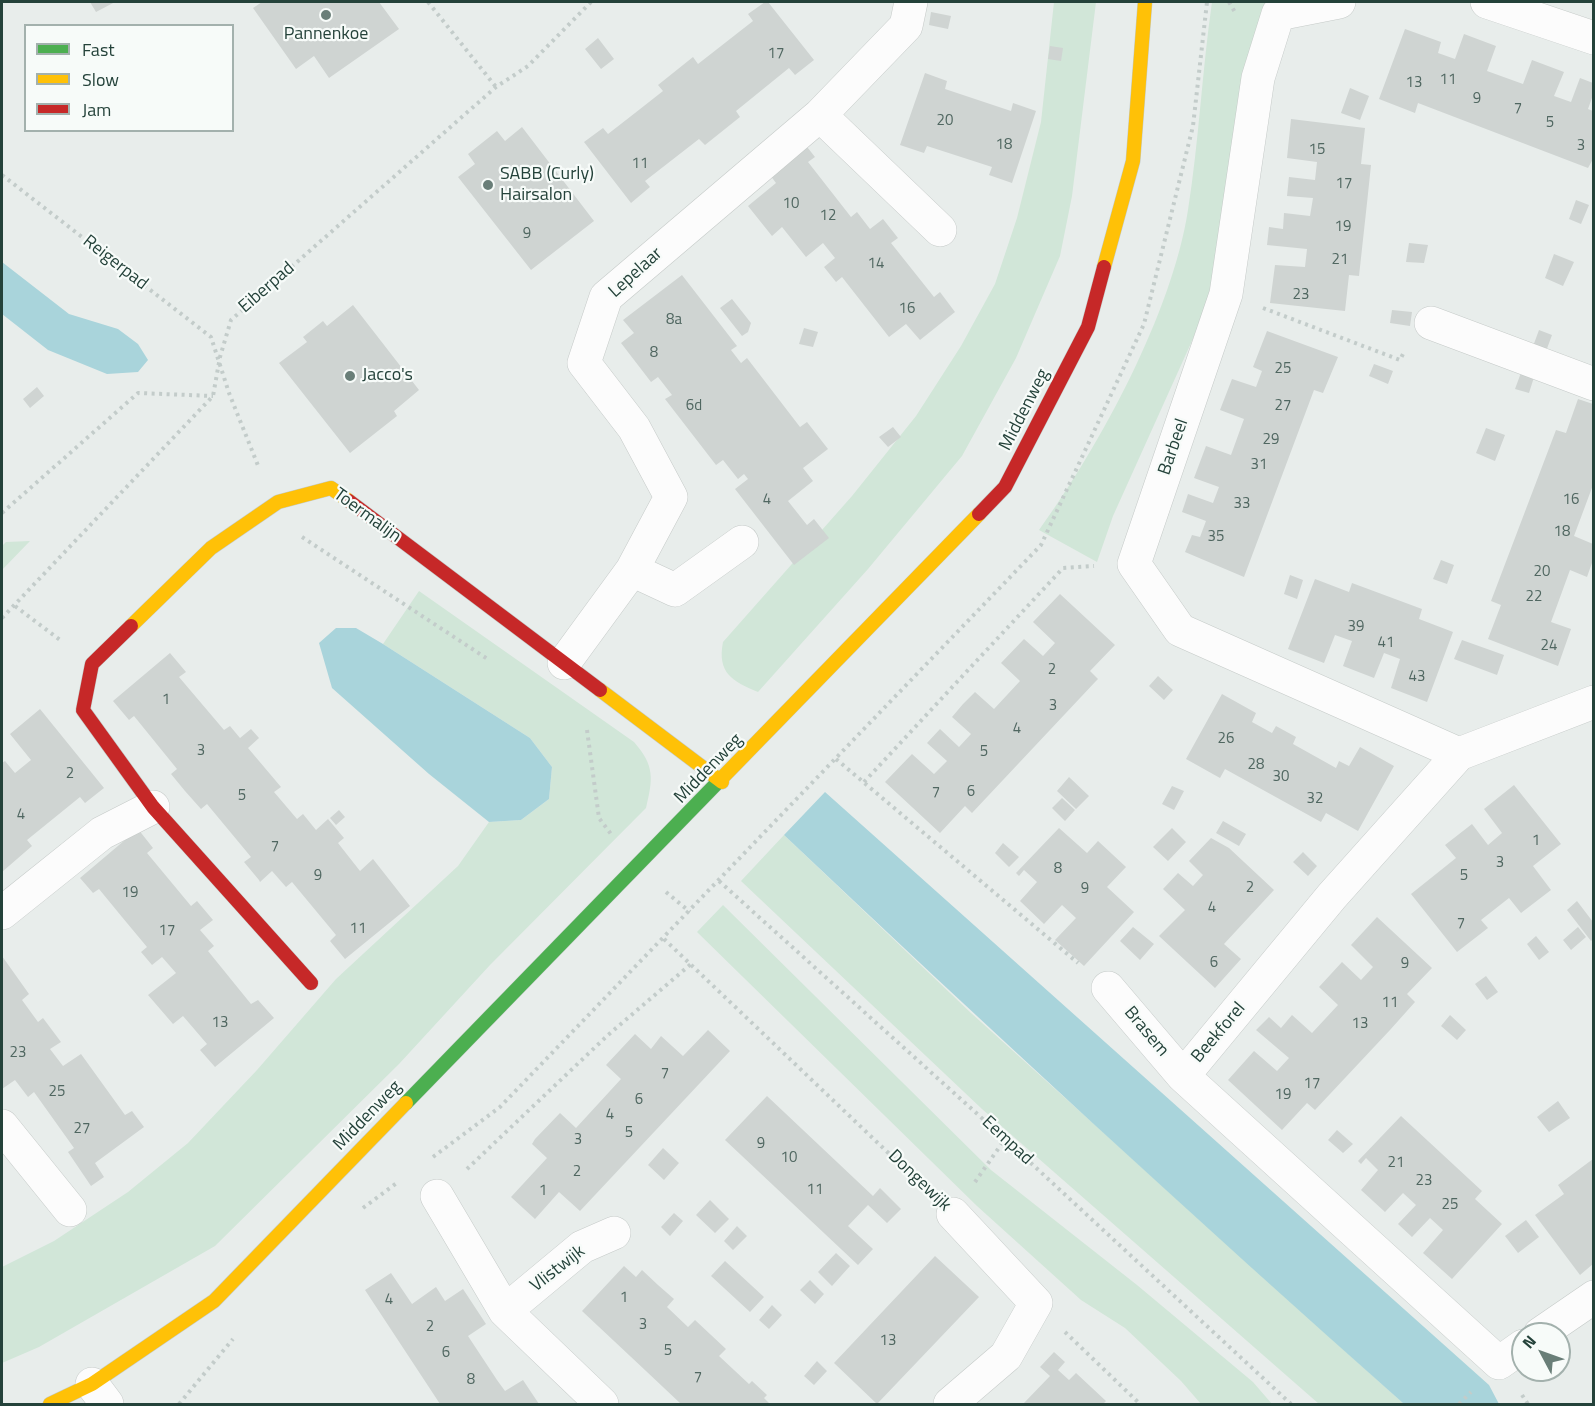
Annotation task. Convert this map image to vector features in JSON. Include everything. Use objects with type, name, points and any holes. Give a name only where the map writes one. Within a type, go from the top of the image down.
[{"type":"street","name":"Lepelaar","points":[[564,663],[632,570],[671,498],[634,428],[584,363],[606,297],[820,115],[906,26],[911,2]]},
{"type":"street","name":"Middenweg","points":[[50,1404],[100,1394],[214,1301],[722,782],[1005,487],[1088,327],[1133,161],[1145,2]]},
{"type":"street","name":"Barbeel","points":[[1134,564],[1226,294],[1258,78],[1278,14],[1339,2]]},
{"type":"street","points":[[1487,2],[1593,38]]},
{"type":"street","points":[[820,115],[940,230]]},
{"type":"street","points":[[1431,323],[1593,384]]},
{"type":"street","name":"Toermalijn","points":[[92,664],[211,548],[278,502],[331,488],[722,782]]},
{"type":"street","points":[[632,570],[675,591],[742,542]]},
{"type":"street","points":[[1134,564],[1180,630],[1459,754]]},
{"type":"street","points":[[92,664],[83,710],[153,807],[311,983]]},
{"type":"street","name":"Beekforel","points":[[1511,1354],[1499,1363],[1183,1076],[1332,896],[1459,754],[1593,702]]},
{"type":"street","points":[[2,913],[102,833],[153,807]]},
{"type":"street","name":"Brasem","points":[[1108,988],[1183,1076]]},
{"type":"street","points":[[2,1126],[70,1210]]},
{"type":"street","points":[[437,1197],[505,1311],[602,1404]]},
{"type":"street","name":"Dongewijk","points":[[953,1214],[1036,1303]]},
{"type":"street","name":"Vlistwijk","points":[[505,1311],[582,1247],[614,1233]]},
{"type":"street","points":[[1557,1322],[1593,1297]]},
{"type":"street","points":[[950,1404],[1006,1356],[1036,1303]]},
{"type":"path","points":[[428,2],[496,87]]},
{"type":"path","name":"Eiberpad","points":[[213,396],[220,357],[231,320],[496,87],[528,66],[591,2]]},
{"type":"path","name":"Reigerpad","points":[[2,175],[211,337],[220,357]]},
{"type":"path","points":[[1226,294],[1400,360],[1423,319],[1431,323]]},
{"type":"path","points":[[2,513],[138,393],[213,396]]},
{"type":"path","points":[[2,618],[213,396]]},
{"type":"path","points":[[864,782],[1063,568],[1134,564]]},
{"type":"path","points":[[15,606],[92,664]]},
{"type":"path","points":[[836,759],[1108,988]]},
{"type":"path","name":"Eempad","points":[[719,881],[1005,1139],[1291,1404]]},
{"type":"path","name":"Dongewijk","points":[[664,939],[953,1214]]},
{"type":"path","points":[[394,1185],[437,1197],[608,1035],[691,964]]},
{"type":"path","points":[[953,1214],[1005,1139]]},
{"type":"path","points":[[1036,1303],[1140,1404]]},
{"type":"green space","points":[[1054,2],[1096,2],[1072,196],[1060,256],[1016,358],[962,456],[868,569],[758,692],[734,680],[728,674],[722,661],[723,642],[852,496],[916,416],[961,346],[995,284],[1017,218],[1041,122]]},
{"type":"green space","points":[[1212,2],[1277,2],[1205,312],[1113,516],[1097,562],[1039,530],[1086,459],[1109,419],[1150,334],[1167,292],[1180,250],[1188,210]]},
{"type":"green space","points":[[30,541],[2,570],[2,546],[6,542]]},
{"type":"green space","points":[[419,591],[634,742],[649,766],[651,781],[646,808],[490,965],[399,1064],[215,1246],[39,1347],[2,1363],[2,1267],[54,1241],[128,1192],[188,1143],[257,1070],[336,979],[458,866],[489,822],[521,820],[549,799],[552,767],[530,738],[383,644]]},
{"type":"green space","points":[[784,835],[971,1013],[1404,1404],[1319,1404],[982,1109],[741,881]]},
{"type":"green space","points":[[723,905],[991,1170],[1137,1285],[1253,1382],[1272,1404],[1201,1404],[1181,1381],[1125,1328],[1081,1300],[977,1206],[697,932]]},
{"type":"water","points":[[2,262],[69,314],[118,329],[138,344],[148,360],[138,372],[107,374],[48,350],[2,314]]},
{"type":"water","points":[[336,628],[356,628],[530,738],[552,767],[549,799],[521,820],[489,822],[429,774],[332,688],[319,643]]},
{"type":"water","points":[[825,792],[1489,1385],[1499,1404],[1404,1404],[1169,1193],[784,835]]},
{"type":"building","points":[[90,2],[115,2],[96,12]]},
{"type":"building","points":[[262,2],[379,2],[399,29],[329,78],[314,56],[296,69],[253,8]]},
{"type":"building","points":[[768,2],[814,60],[795,75],[789,68],[736,111],[740,117],[705,145],[699,139],[645,181],[650,187],[631,203],[584,142],[603,128],[608,134],[663,91],[658,85],[693,57],[698,64],[753,21],[748,14]]},
{"type":"building","points":[[931,12],[951,16],[948,29],[929,25]]},
{"type":"building","points":[[1405,29],[1441,42],[1438,53],[1455,59],[1464,34],[1496,46],[1487,71],[1523,84],[1532,60],[1564,72],[1554,96],[1571,102],[1580,78],[1593,83],[1593,95],[1588,109],[1593,111],[1593,159],[1588,168],[1418,103],[1415,113],[1379,99]]},
{"type":"building","points":[[598,38],[614,59],[601,69],[585,49]]},
{"type":"building","points":[[1050,46],[1063,48],[1061,61],[1048,59]]},
{"type":"building","points":[[925,73],[947,81],[945,89],[1011,111],[1013,103],[1036,111],[1012,183],[989,175],[992,167],[927,146],[924,153],[900,145]]},
{"type":"building","points":[[1350,88],[1369,96],[1360,120],[1341,113]]},
{"type":"building","points":[[1291,119],[1365,128],[1361,164],[1371,165],[1367,203],[1359,276],[1349,275],[1345,311],[1270,303],[1275,265],[1305,267],[1307,249],[1267,245],[1269,227],[1283,229],[1284,213],[1310,216],[1313,198],[1287,196],[1289,177],[1315,180],[1317,162],[1287,158]]},
{"type":"building","points":[[522,127],[594,221],[531,270],[458,177],[475,164],[468,154],[497,131],[505,141]]},
{"type":"building","points":[[800,138],[815,157],[808,162],[851,217],[857,212],[870,229],[883,219],[898,238],[891,243],[934,297],[940,292],[955,312],[920,340],[906,324],[889,337],[842,277],[836,282],[824,267],[835,258],[823,243],[806,257],[782,227],[772,236],[748,206],[776,183],[764,167]]},
{"type":"building","points":[[1576,200],[1589,205],[1581,224],[1569,219]]},
{"type":"building","points":[[1409,243],[1428,245],[1424,263],[1406,262]]},
{"type":"building","points":[[1554,254],[1574,262],[1563,286],[1545,278]]},
{"type":"building","points":[[682,275],[737,346],[731,350],[741,363],[747,358],[800,427],[807,422],[828,449],[803,468],[813,481],[788,501],[807,525],[814,519],[829,538],[794,565],[735,489],[748,479],[744,474],[738,479],[723,460],[716,465],[665,399],[672,395],[658,377],[651,382],[621,343],[634,333],[623,320]]},
{"type":"building","points":[[732,299],[751,323],[748,332],[742,336],[720,308]]},
{"type":"building","points":[[353,305],[419,390],[394,411],[397,416],[350,453],[279,363],[307,342],[303,337],[323,321],[327,326]]},
{"type":"building","points":[[1392,310],[1412,312],[1410,326],[1390,323]]},
{"type":"building","points":[[804,328],[818,332],[813,347],[799,344]]},
{"type":"building","points":[[1539,330],[1552,335],[1545,354],[1532,349]]},
{"type":"building","points":[[1267,331],[1338,357],[1323,393],[1314,390],[1244,577],[1185,552],[1192,535],[1200,537],[1206,521],[1182,512],[1188,494],[1213,503],[1219,487],[1194,478],[1206,446],[1231,455],[1244,419],[1220,410],[1232,379],[1256,387],[1262,371],[1253,367]]},
{"type":"building","points":[[1374,364],[1393,371],[1388,384],[1369,376]]},
{"type":"building","points":[[1522,370],[1535,374],[1529,393],[1515,389]]},
{"type":"building","points":[[37,387],[44,396],[30,408],[23,399]]},
{"type":"building","points":[[1578,399],[1593,404],[1593,485],[1574,536],[1593,544],[1593,560],[1587,577],[1570,570],[1551,622],[1571,629],[1558,666],[1488,639],[1501,605],[1491,601],[1556,430],[1566,433]]},
{"type":"building","points":[[893,427],[901,437],[888,447],[879,437]]},
{"type":"building","points":[[1486,428],[1505,435],[1495,461],[1476,453]]},
{"type":"building","points":[[1441,560],[1454,565],[1447,584],[1433,579]]},
{"type":"building","points":[[1290,575],[1303,580],[1297,599],[1284,594]]},
{"type":"building","points":[[1315,579],[1349,592],[1352,583],[1422,609],[1419,619],[1453,632],[1427,702],[1391,688],[1400,659],[1384,653],[1374,678],[1343,666],[1352,641],[1335,635],[1324,663],[1288,649]]},
{"type":"building","points":[[1060,594],[1115,645],[1090,671],[1098,679],[972,813],[965,806],[940,833],[885,782],[912,754],[934,774],[947,761],[927,743],[940,729],[959,747],[971,734],[952,717],[963,704],[975,692],[994,709],[1020,681],[1001,663],[1024,639],[1043,656],[1055,643],[1033,622]]},
{"type":"building","points":[[1462,640],[1504,655],[1497,675],[1454,659]]},
{"type":"building","points":[[170,653],[186,672],[179,677],[224,730],[230,726],[240,738],[251,729],[259,738],[248,748],[281,787],[274,792],[297,819],[303,814],[316,830],[328,819],[344,838],[338,843],[360,871],[373,859],[410,906],[345,959],[330,941],[336,935],[292,882],[286,887],[272,871],[260,882],[244,862],[251,857],[207,804],[201,809],[185,791],[171,774],[177,769],[134,716],[129,720],[113,701]]},
{"type":"building","points":[[1158,676],[1173,690],[1164,700],[1149,686]]},
{"type":"building","points":[[1222,694],[1256,713],[1252,722],[1272,733],[1276,726],[1296,737],[1293,744],[1336,768],[1339,761],[1349,766],[1360,747],[1394,766],[1358,831],[1326,813],[1321,822],[1225,769],[1220,778],[1186,759]]},
{"type":"building","points":[[40,709],[104,788],[85,803],[80,797],[27,840],[32,846],[2,872],[2,763],[5,761],[15,773],[31,760],[10,734]]},
{"type":"building","points":[[1069,777],[1089,796],[1076,809],[1057,791]]},
{"type":"building","points":[[1514,785],[1561,844],[1533,866],[1551,890],[1521,913],[1509,898],[1481,920],[1488,928],[1457,952],[1411,894],[1456,858],[1445,845],[1472,824],[1488,845],[1502,833],[1484,809]]},
{"type":"building","points":[[1172,786],[1184,791],[1174,810],[1162,804]]},
{"type":"building","points":[[1062,798],[1075,810],[1065,821],[1052,808]]},
{"type":"building","points":[[339,810],[345,817],[336,825],[330,818]]},
{"type":"building","points":[[1223,821],[1246,834],[1239,846],[1216,833]]},
{"type":"building","points":[[1059,828],[1087,853],[1098,841],[1126,867],[1107,887],[1134,912],[1084,966],[1055,940],[1076,918],[1062,905],[1044,924],[1020,901],[1037,882],[1024,870],[1019,876],[1016,873]]},
{"type":"building","points":[[1172,828],[1186,842],[1168,861],[1153,847]]},
{"type":"building","points":[[138,829],[153,848],[147,853],[191,906],[197,901],[213,920],[200,930],[214,946],[208,951],[251,1004],[258,1000],[274,1018],[215,1067],[200,1050],[207,1044],[183,1016],[173,1024],[148,995],[176,973],[162,957],[152,965],[141,952],[147,947],[99,889],[93,893],[80,878]]},
{"type":"building","points":[[1211,838],[1229,848],[1274,890],[1224,944],[1241,959],[1215,988],[1159,936],[1185,910],[1163,889],[1178,873],[1193,886],[1203,875],[1189,861]]},
{"type":"building","points":[[1003,843],[1019,857],[1009,867],[995,853]]},
{"type":"building","points":[[1303,852],[1317,866],[1308,876],[1293,862]]},
{"type":"building","points":[[1577,901],[1593,922],[1591,941],[1567,910]]},
{"type":"building","points":[[1377,917],[1432,968],[1407,994],[1415,1002],[1390,1030],[1315,1110],[1307,1103],[1282,1130],[1228,1080],[1254,1051],[1277,1071],[1289,1058],[1256,1030],[1269,1017],[1281,1028],[1292,1015],[1312,1033],[1338,1005],[1319,987],[1342,962],[1361,980],[1373,967],[1351,945]]},
{"type":"building","points":[[1133,927],[1154,944],[1140,960],[1120,941]]},
{"type":"building","points":[[1578,927],[1586,937],[1571,950],[1563,940]]},
{"type":"building","points":[[1536,936],[1549,952],[1539,960],[1527,944]]},
{"type":"building","points":[[2,956],[29,994],[22,1000],[38,1022],[43,1018],[61,1042],[50,1049],[63,1066],[81,1054],[125,1115],[132,1111],[144,1127],[95,1163],[104,1177],[91,1186],[68,1152],[74,1148],[34,1092],[28,1097],[15,1080],[2,1089]]},
{"type":"building","points":[[1486,976],[1498,992],[1487,1000],[1475,984]]},
{"type":"building","points":[[1450,1015],[1466,1030],[1457,1040],[1441,1026]]},
{"type":"building","points":[[708,1030],[730,1051],[580,1211],[559,1192],[535,1219],[511,1197],[547,1158],[532,1144],[535,1139],[560,1113],[576,1128],[621,1079],[606,1065],[635,1034],[651,1049],[661,1036],[683,1056]]},
{"type":"building","points":[[767,1096],[873,1196],[880,1188],[901,1209],[887,1223],[868,1205],[848,1226],[873,1249],[858,1265],[725,1140]]},
{"type":"building","points":[[1558,1101],[1570,1118],[1549,1132],[1537,1117]]},
{"type":"building","points":[[1401,1116],[1482,1191],[1475,1199],[1502,1224],[1452,1279],[1423,1253],[1443,1230],[1430,1218],[1412,1237],[1398,1224],[1416,1205],[1403,1193],[1385,1212],[1361,1190],[1378,1170],[1366,1158],[1361,1164],[1358,1161]]},
{"type":"building","points":[[1337,1130],[1353,1144],[1343,1153],[1328,1140]]},
{"type":"building","points":[[663,1148],[679,1163],[664,1180],[648,1165]]},
{"type":"building","points":[[1593,1159],[1593,1264],[1580,1275],[1535,1215],[1564,1194],[1558,1185]]},
{"type":"building","points":[[710,1200],[729,1219],[715,1233],[696,1215]]},
{"type":"building","points":[[674,1213],[683,1221],[670,1236],[661,1227]]},
{"type":"building","points":[[1526,1220],[1539,1237],[1518,1253],[1505,1236]]},
{"type":"building","points":[[737,1226],[747,1236],[733,1250],[724,1241]]},
{"type":"building","points":[[836,1253],[850,1266],[832,1286],[818,1272]]},
{"type":"building","points":[[935,1256],[979,1297],[877,1404],[834,1363]]},
{"type":"building","points":[[725,1261],[764,1297],[750,1312],[711,1276]]},
{"type":"building","points":[[624,1266],[636,1277],[642,1270],[674,1299],[667,1307],[688,1327],[695,1320],[726,1349],[719,1356],[749,1384],[752,1381],[767,1395],[764,1398],[770,1404],[681,1404],[582,1311]]},
{"type":"building","points":[[391,1273],[412,1304],[436,1287],[445,1301],[463,1289],[486,1324],[468,1336],[497,1380],[505,1391],[523,1380],[539,1404],[440,1404],[365,1290]]},
{"type":"building","points":[[810,1280],[824,1294],[815,1304],[800,1290]]},
{"type":"building","points":[[772,1305],[782,1315],[769,1329],[759,1320]]},
{"type":"building","points":[[1054,1352],[1065,1362],[1058,1370],[1069,1380],[1076,1373],[1106,1401],[1103,1404],[1023,1404],[1050,1376],[1040,1367]]},
{"type":"building","points":[[817,1361],[827,1371],[814,1385],[804,1376]]},
{"type":"traffic: fast","points":[[406,1103],[721,779]]},
{"type":"traffic: slow","points":[[1104,267],[1133,161],[1145,2]]},
{"type":"traffic: slow","points":[[131,626],[211,548],[278,502],[331,488],[349,501]]},
{"type":"traffic: slow","points":[[721,779],[979,514]]},
{"type":"traffic: slow","points":[[600,690],[722,782]]},
{"type":"traffic: slow","points":[[50,1404],[92,1384],[214,1301],[406,1103]]},
{"type":"traffic: jam","points":[[979,514],[1005,487],[1088,327],[1104,267]]},
{"type":"traffic: jam","points":[[349,501],[600,690]]},
{"type":"traffic: jam","points":[[131,626],[92,664],[83,710],[153,807],[311,983]]},
{"type":"place","name":"Pannenkoe","points":[[326,15]]},
{"type":"place","name":"SABB (Curly) Hairsalon","points":[[488,185]]},
{"type":"place","name":"Jacco's","points":[[350,376]]}]
